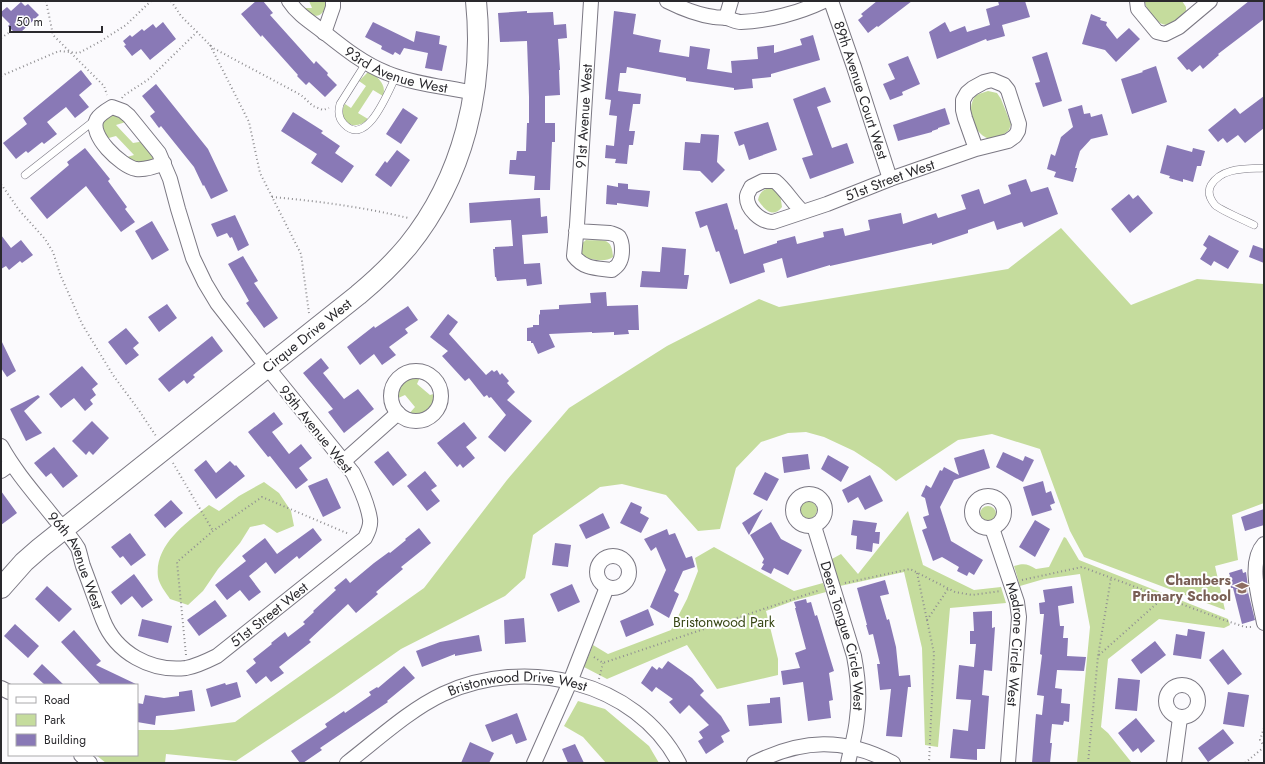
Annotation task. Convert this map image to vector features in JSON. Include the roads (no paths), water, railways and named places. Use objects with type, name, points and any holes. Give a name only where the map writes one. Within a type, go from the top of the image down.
[{"type":"street","name":"93rd Avenue West","points":[[288,1],[302,17],[366,63],[403,79],[474,93]]},
{"type":"street","points":[[324,33],[334,1]]},
{"type":"street","name":"Cirque Drive West","points":[[1,588],[34,553],[376,280],[408,245],[424,222],[446,185],[455,164],[469,119],[477,65],[478,35],[476,1]]},
{"type":"street","name":"91st Avenue West","points":[[576,231],[590,1]]},
{"type":"street","points":[[667,1],[713,17],[726,18],[739,22],[757,20],[798,11],[824,1]]},
{"type":"street","points":[[726,18],[731,1]]},
{"type":"street","name":"89th Avenue Court West","points":[[830,1],[854,67],[890,179]]},
{"type":"street","points":[[1137,1],[1138,9],[1157,32],[1166,34],[1178,27],[1203,3]]},
{"type":"street","name":"51st Street West","points":[[802,211],[826,204],[890,179],[976,149],[1008,141],[1015,136],[1018,131],[1019,124],[1008,90],[1004,85],[992,80],[984,82],[973,88],[967,93],[963,100],[964,118],[976,149]]},
{"type":"street","name":"95th Avenue West","points":[[97,119],[105,112],[115,108],[129,116],[159,153],[170,179],[193,258],[205,283],[218,303],[267,368],[353,473],[370,520],[366,536]]},
{"type":"street","points":[[97,119],[95,129],[100,139],[120,162],[136,169],[154,167],[164,163]]},
{"type":"street","points":[[344,461],[398,413]]},
{"type":"street","name":"96th Avenue West","points":[[1,446],[6,468],[64,529],[78,549],[103,621],[109,633],[126,652],[137,659],[155,666]]},
{"type":"street","name":"Deers Tongue Circle West","points":[[814,526],[833,585],[857,671],[858,717],[848,763]]},
{"type":"street","name":"Madrone Circle West","points":[[992,528],[1017,602],[1019,617],[1008,763]]},
{"type":"street","name":"51st Street West","points":[[155,666],[174,669],[187,668],[217,656],[366,536]]},
{"type":"street","points":[[1258,625],[1255,575],[1259,552],[1264,544]]},
{"type":"street","points":[[534,763],[570,682],[607,587]]},
{"type":"street","name":"Bristonwood Drive West","points":[[347,763],[415,710],[442,694],[457,688],[488,680],[521,676],[570,682],[596,689],[620,701],[642,716],[660,735],[679,763]]},
{"type":"street","points":[[1174,763],[1180,718]]},
{"type":"street","points":[[754,763],[770,755],[793,748],[816,744],[852,747],[868,752],[892,763]]},
{"type":"street","points":[[82,756],[90,763]]},
{"type":"lane","points":[[366,63],[340,104],[338,111],[341,121],[348,128],[359,130],[367,125],[377,113],[396,76]]},
{"type":"lane","points":[[25,175],[97,119]]},
{"type":"lane","points":[[1254,225],[1216,206],[1209,194],[1210,188],[1215,179],[1222,174],[1233,170],[1264,168]]},
{"type":"place","name":"Chambers Primary School","points":[[1242,588]]},
{"type":"park label","name":"Bristonwood Park","points":[[724,622]]}]
